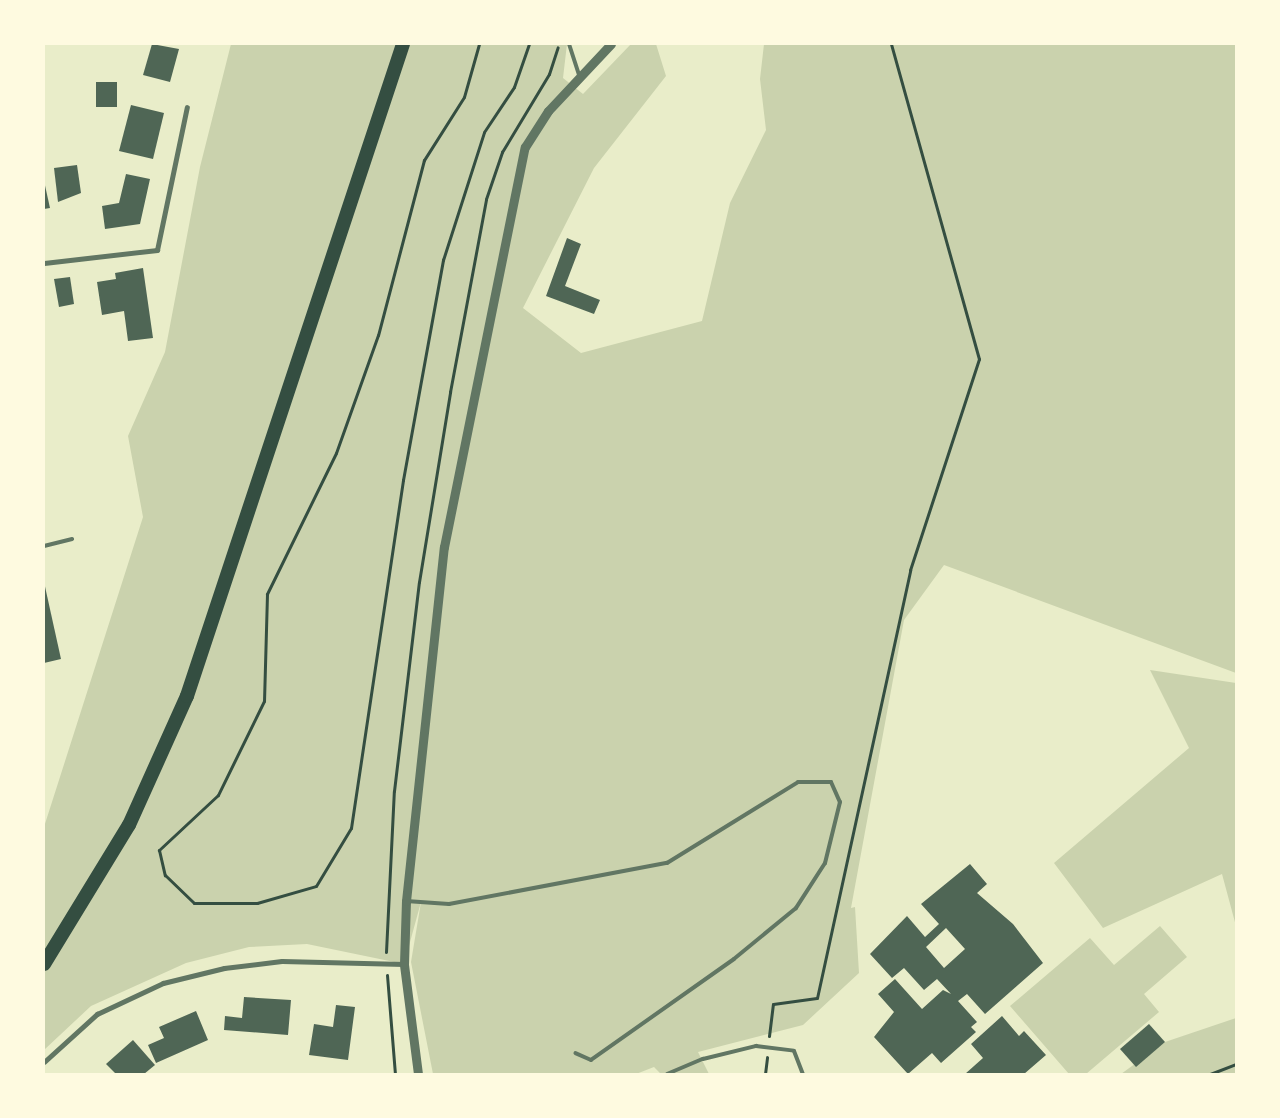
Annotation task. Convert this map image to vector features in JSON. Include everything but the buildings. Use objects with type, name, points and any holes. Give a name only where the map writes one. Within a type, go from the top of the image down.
[{"type":"highway","points":[[44,964],[130,825],[187,696],[403,44]]},
{"type":"street","points":[[418,1074],[404,964],[406,901],[444,547],[494,308],[512,197],[524,148],[548,111],[611,44]]},
{"type":"street","points":[[44,263],[157,250],[187,107]]},
{"type":"street","points":[[44,1062],[97,1014],[163,983],[224,968],[282,961],[404,964]]},
{"type":"lane","points":[[569,44],[580,78]]},
{"type":"lane","points":[[44,546],[72,539]]},
{"type":"lane","points":[[406,901],[449,904],[649,868],[695,848],[798,782],[831,782],[840,802],[828,854],[796,908],[734,959],[592,1060],[575,1053]]},
{"type":"lane","points":[[666,1074],[703,1059],[768,1048],[794,1051],[803,1074]]},
{"type":"path","points":[[480,44],[464,96],[424,160],[378,335],[336,453],[267,594],[264,701],[218,795],[159,850],[165,875],[194,903],[257,903],[316,886],[351,828],[403,480],[443,260],[484,132],[514,87],[529,44]]},
{"type":"path","points":[[765,1074],[773,1004],[817,998],[910,570],[979,359],[891,44]]},
{"type":"path","points":[[1210,1074],[1236,1064]]},
{"type":"green space","points":[[231,44],[567,44],[563,78],[583,94],[631,44],[656,44],[666,76],[594,168],[523,308],[581,353],[702,321],[730,203],[766,130],[760,79],[764,44],[1236,44],[1236,673],[944,565],[904,620],[851,908],[855,907],[859,973],[803,1025],[698,1052],[709,1074],[661,1074],[654,1067],[636,1074],[433,1074],[411,962],[421,902],[404,964],[307,944],[249,947],[186,963],[91,1006],[44,1050],[44,827],[143,517],[128,436],[165,352],[200,167]]},
{"type":"green space","points":[[1150,670],[1236,683],[1236,926],[1222,874],[1103,928],[1054,863],[1189,748]]},
{"type":"green space","points":[[1160,926],[1187,957],[1144,994],[1159,1012],[1086,1074],[1069,1074],[1010,1006],[1090,938],[1114,965]]},
{"type":"green space","points":[[1236,1018],[1236,1074],[1121,1074],[1165,1042]]}]
